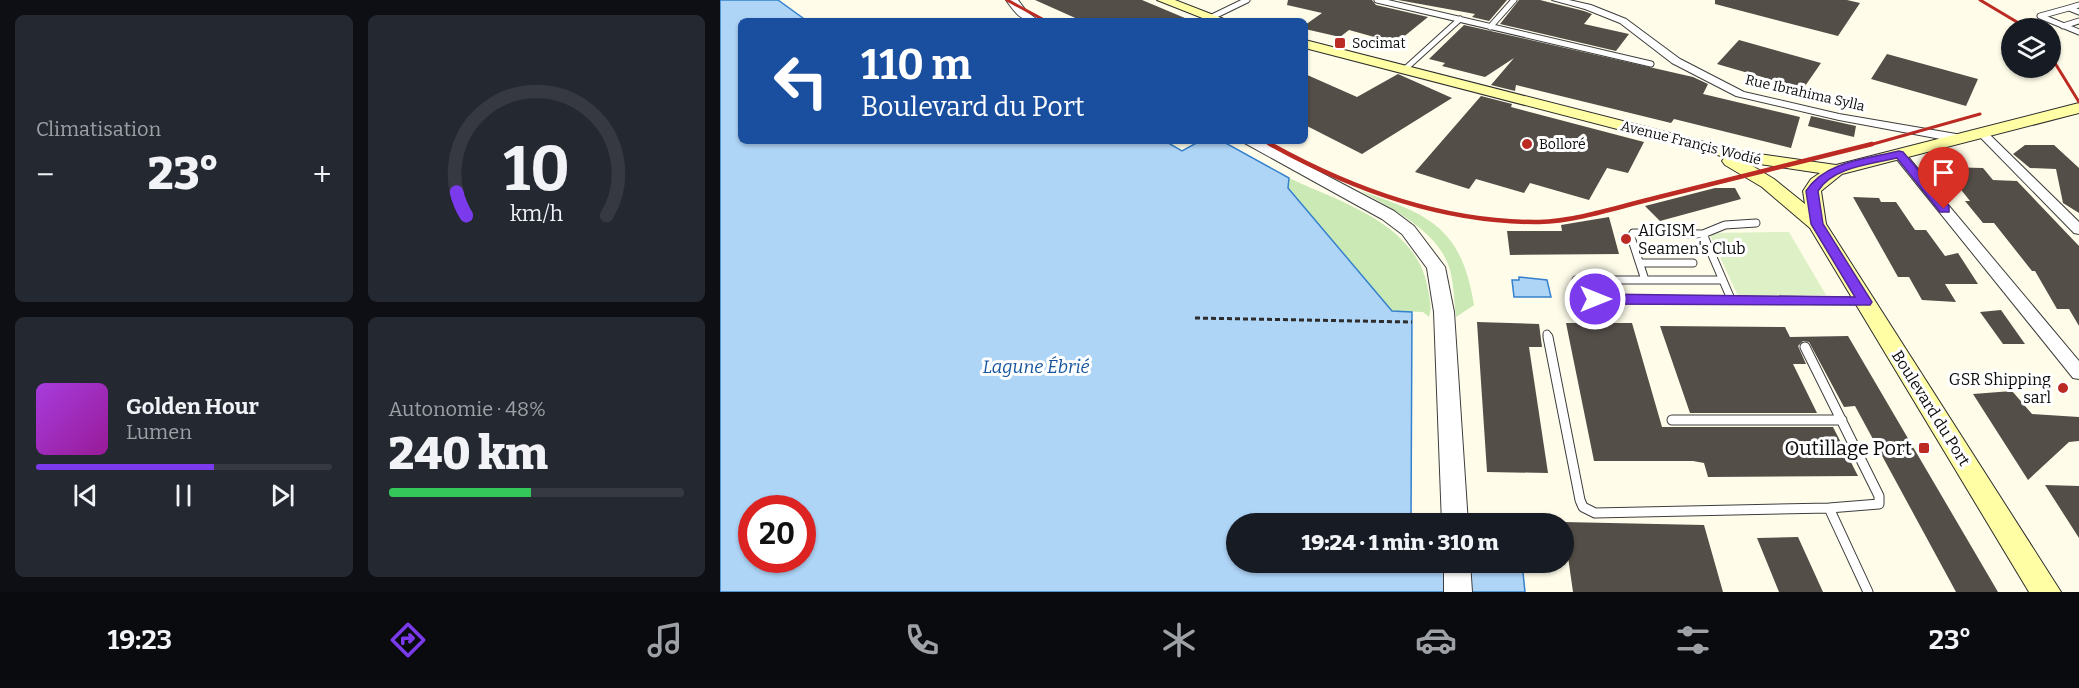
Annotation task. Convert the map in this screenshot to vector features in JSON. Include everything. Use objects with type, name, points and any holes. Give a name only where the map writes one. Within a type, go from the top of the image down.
[{"type":"main road","points":[[1163,0],[1213,18]]},
{"type":"main road","name":"Avenue Françis Wodié","points":[[1308,45],[1764,161],[1836,170],[2079,109]]},
{"type":"main road","name":"Boulevard du Port","points":[[1701,146],[1754,173],[1817,224],[2046,592]]},
{"type":"main road","points":[[1799,208],[1797,191],[1802,181],[1818,172],[1836,170]]},
{"type":"main road","name":"Boulevard du Port","points":[[1817,224],[1812,191],[1817,183],[1836,170]]},
{"type":"street","points":[[1012,0],[1028,18]]},
{"type":"street","name":"Rue Ibrahima Sylla","points":[[1557,0],[1588,7],[1615,18],[1682,64],[1740,94],[1839,117],[1962,139]]},
{"type":"street","points":[[1983,134],[2079,230]]},
{"type":"street","points":[[1255,144],[1388,215],[1408,230],[1436,267],[1444,312],[1454,513]]},
{"type":"street","points":[[1899,154],[2079,373]]},
{"type":"street","points":[[1457,573],[1458,592]]},
{"type":"lane","points":[[1218,18],[1247,0]]},
{"type":"lane","points":[[1377,0],[1651,64]]},
{"type":"lane","points":[[1490,27],[1514,0]]},
{"type":"lane","points":[[2079,5],[2040,16],[2079,32]]},
{"type":"lane","points":[[2069,8],[2079,12]]},
{"type":"lane","points":[[1405,69],[1460,19]]},
{"type":"lane","points":[[2063,26],[2079,21]]},
{"type":"lane","points":[[1645,280],[1631,237],[1633,233],[1640,231],[1703,234],[1725,225],[1756,223]]},
{"type":"lane","points":[[1703,234],[1731,299]]},
{"type":"lane","points":[[1640,262],[1693,263]]},
{"type":"lane","points":[[1576,280],[1723,280]]},
{"type":"lane","points":[[1595,299],[1865,302]]},
{"type":"lane","points":[[1547,334],[1583,507],[1595,513],[1829,508],[1879,504],[1879,496],[1805,347]]},
{"type":"lane","points":[[1672,420],[1842,420]]},
{"type":"lane","points":[[1829,508],[1868,592]]},
{"type":"path","points":[[1195,318],[1412,322]]},
{"type":"green space","points":[[1289,178],[1354,207],[1394,232],[1410,248],[1421,267],[1430,301],[1429,317],[1423,312],[1392,311],[1288,188]]},
{"type":"green space","points":[[1359,190],[1404,207],[1438,227],[1450,240],[1460,257],[1474,305],[1456,317],[1449,267],[1435,242],[1411,221]]},
{"type":"green space","points":[[1789,232],[1826,295],[1738,296],[1709,233]]},
{"type":"water","name":"Lagune Ébrié","points":[[720,0],[778,0],[803,18],[738,18],[738,144],[1170,144],[1182,151],[1195,144],[1227,144],[1289,178],[1288,188],[1392,311],[1412,312],[1411,513],[1226,513],[1226,573],[1523,573],[1525,592],[720,592]]},
{"type":"water","points":[[1519,277],[1547,280],[1551,297],[1514,297],[1512,280],[1519,280]]},
{"type":"building","points":[[1035,0],[1142,0],[1185,18],[1075,18]]},
{"type":"building","points":[[1288,0],[1372,0],[1376,5],[1428,17],[1396,43],[1349,30],[1340,37],[1308,30],[1308,23],[1322,13],[1287,5]]},
{"type":"building","points":[[1398,0],[1507,0],[1489,21],[1472,17],[1475,14]]},
{"type":"building","points":[[1519,0],[1540,0],[1584,11],[1592,14],[1584,24],[1629,34],[1616,51],[1500,24]]},
{"type":"building","points":[[1715,0],[1847,0],[1860,3],[1838,36],[1715,4]]},
{"type":"building","points":[[1464,25],[1693,77],[1708,84],[1703,94],[1800,117],[1791,148],[1674,119],[1671,123],[1516,85],[1515,91],[1491,85],[1514,58],[1485,77],[1442,66],[1445,63],[1429,59]]},
{"type":"building","points":[[1739,40],[1821,63],[1803,89],[1717,64]]},
{"type":"building","points":[[1887,54],[1978,79],[1966,106],[1871,79]]},
{"type":"building","points":[[1398,74],[1452,98],[1362,154],[1308,127],[1308,75],[1357,97]]},
{"type":"building","points":[[1481,96],[1512,104],[1511,107],[1644,142],[1628,173],[1607,168],[1589,200],[1530,183],[1524,193],[1476,179],[1469,189],[1415,172]]},
{"type":"building","points":[[1811,116],[1856,126],[1854,137],[1808,126]]},
{"type":"building","points":[[2025,145],[2054,145],[2079,168],[2079,213],[2063,203],[2056,169],[2030,168],[2013,154]]},
{"type":"building","points":[[1943,167],[1983,168],[1993,180],[2017,181],[2079,246],[2079,326],[2069,309],[2057,309],[2035,271],[2032,271],[1994,223],[1983,223],[1965,201],[1970,201]]},
{"type":"building","points":[[1715,188],[1735,188],[1741,199],[1660,221],[1645,206]]},
{"type":"building","points":[[1853,197],[1879,198],[1881,202],[1896,202],[1915,230],[1926,230],[1945,256],[1958,253],[1978,284],[1945,284],[1956,302],[1922,300],[1909,277],[1898,277]]},
{"type":"building","points":[[1609,217],[1619,254],[1510,255],[1507,231],[1562,231],[1561,225]]},
{"type":"building","points":[[2001,310],[2025,344],[2003,344],[1980,312]]},
{"type":"building","points":[[1477,322],[1539,324],[1542,347],[1529,347],[1548,473],[1487,472]]},
{"type":"building","points":[[1566,323],[1632,323],[1662,427],[1833,427],[1858,476],[1708,477],[1704,463],[1693,461],[1594,461]]},
{"type":"building","points":[[1660,326],[1785,327],[1790,337],[1848,336],[1998,592],[1956,592],[1855,406],[1844,407],[1809,342],[1803,341],[1798,346],[1806,364],[1793,364],[1817,413],[1690,413]]},
{"type":"building","points":[[2012,391],[2032,414],[2079,417],[2079,441],[2069,442],[2028,480],[1973,394]]},
{"type":"building","points":[[2045,485],[2079,486],[2079,538]]},
{"type":"building","points":[[1574,522],[1704,525],[1723,592],[1573,592],[1570,573],[1574,573]]},
{"type":"building","points":[[1798,537],[1823,592],[1779,592],[1757,538]]},
{"type":"railway","points":[[1007,0],[1040,18]]},
{"type":"railway","points":[[1980,0],[2010,18]]},
{"type":"railway","points":[[2061,73],[2079,102]]},
{"type":"railway","points":[[1866,146],[1980,114]]},
{"type":"railway","points":[[1269,144],[1273,146]]},
{"type":"railway","points":[[1270,144],[1334,176],[1400,201],[1468,217],[1539,222],[1569,219],[1599,212],[1872,144]]},
{"type":"place","name":"Socimat","points":[[1340,43]]},
{"type":"place","name":"Bolloré","points":[[1527,144]]},
{"type":"place","name":"AIGISM Seamen's Club","points":[[1626,239]]},
{"type":"place","name":"GSR Shipping sarl","points":[[2063,388]]},
{"type":"place","name":"Outillage Port","points":[[1924,448]]},
{"type":"route","points":[[1595,299],[1865,302],[1817,224],[1812,200],[1812,191],[1817,183],[1836,170],[1899,154],[1944,209]]}]
